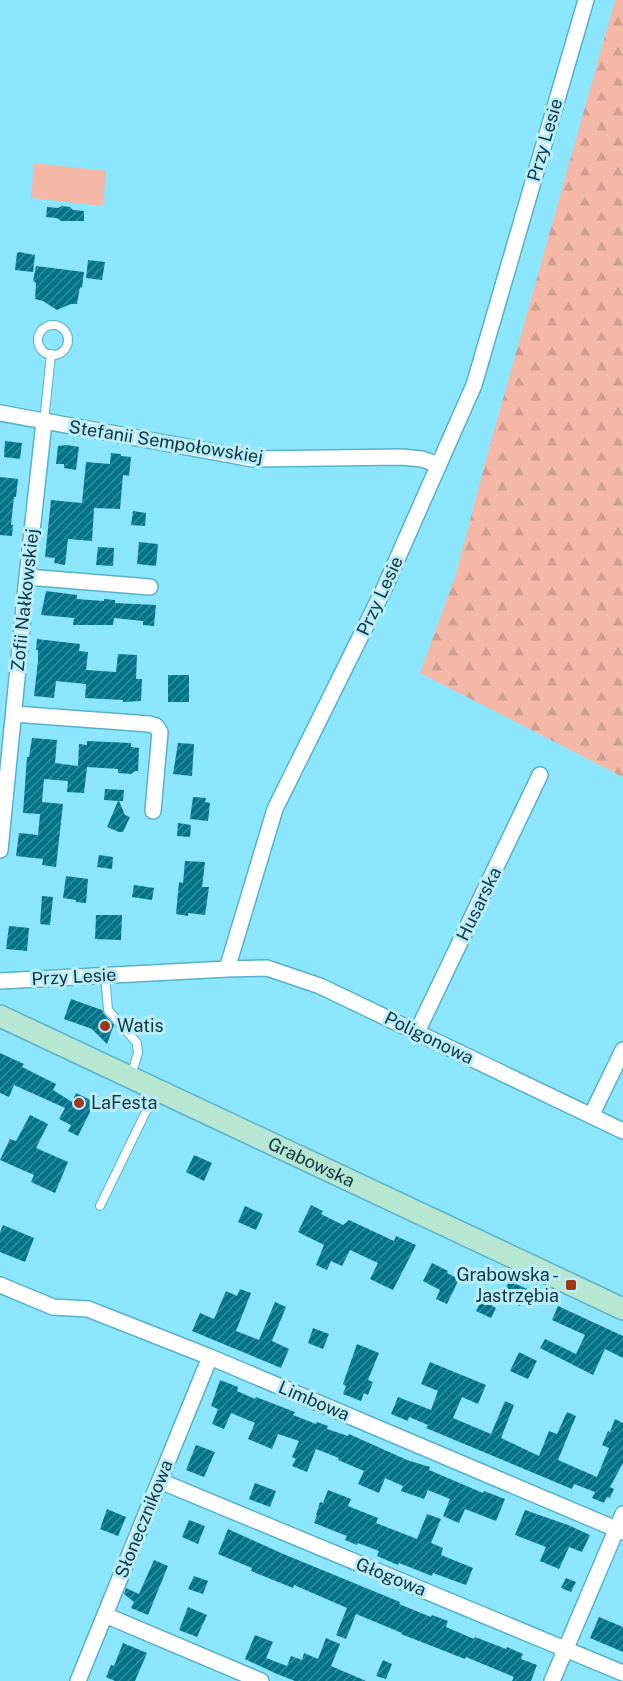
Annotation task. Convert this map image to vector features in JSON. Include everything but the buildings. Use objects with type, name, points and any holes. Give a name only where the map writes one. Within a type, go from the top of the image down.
[{"type":"street","name":"Przy Lesie","points":[[0,981],[227,969],[276,809],[383,591],[474,385],[586,0]]},
{"type":"street","name":"Stefanii Sempołowskiej","points":[[0,413],[253,459],[401,457],[422,459],[439,465]]},
{"type":"street","name":"Zofii Nałkowskiej","points":[[0,850],[44,422]]},
{"type":"street","points":[[27,577],[150,587]]},
{"type":"street","points":[[14,714],[156,726],[160,732],[153,811]]},
{"type":"street","name":"Husarska","points":[[417,1032],[540,775]]},
{"type":"street","name":"Poligonowa","points":[[227,969],[267,968],[320,986],[623,1131]]},
{"type":"street","name":"Grabowska","points":[[0,1016],[623,1310]]},
{"type":"street","points":[[591,1116],[623,1050]]},
{"type":"street","name":"Limbowa","points":[[0,1285],[53,1307],[88,1309],[210,1357],[620,1531]]},
{"type":"street","name":"Słonecznikowa","points":[[78,1681],[210,1357]]},
{"type":"street","name":"Głogowa","points":[[160,1481],[623,1673]]},
{"type":"street","points":[[552,1681],[620,1531],[623,1514]]},
{"type":"street","points":[[105,1615],[261,1681]]},
{"type":"lane","points":[[44,422],[51,354]]},
{"type":"lane","points":[[105,975],[108,1010],[137,1043],[138,1053],[131,1077]]},
{"type":"lane","points":[[100,1206],[156,1089]]},
{"type":"green space","points":[[615,0],[623,0],[623,777],[420,673],[456,574]]},
{"type":"green space","points":[[34,163],[106,171],[103,206],[31,198]]},
{"type":"place","name":"Watis","points":[[105,1026]]},
{"type":"place","name":"LaFesta","points":[[79,1103]]},
{"type":"place","name":"Grabowska - Jastrzębia","points":[[571,1285]]}]
